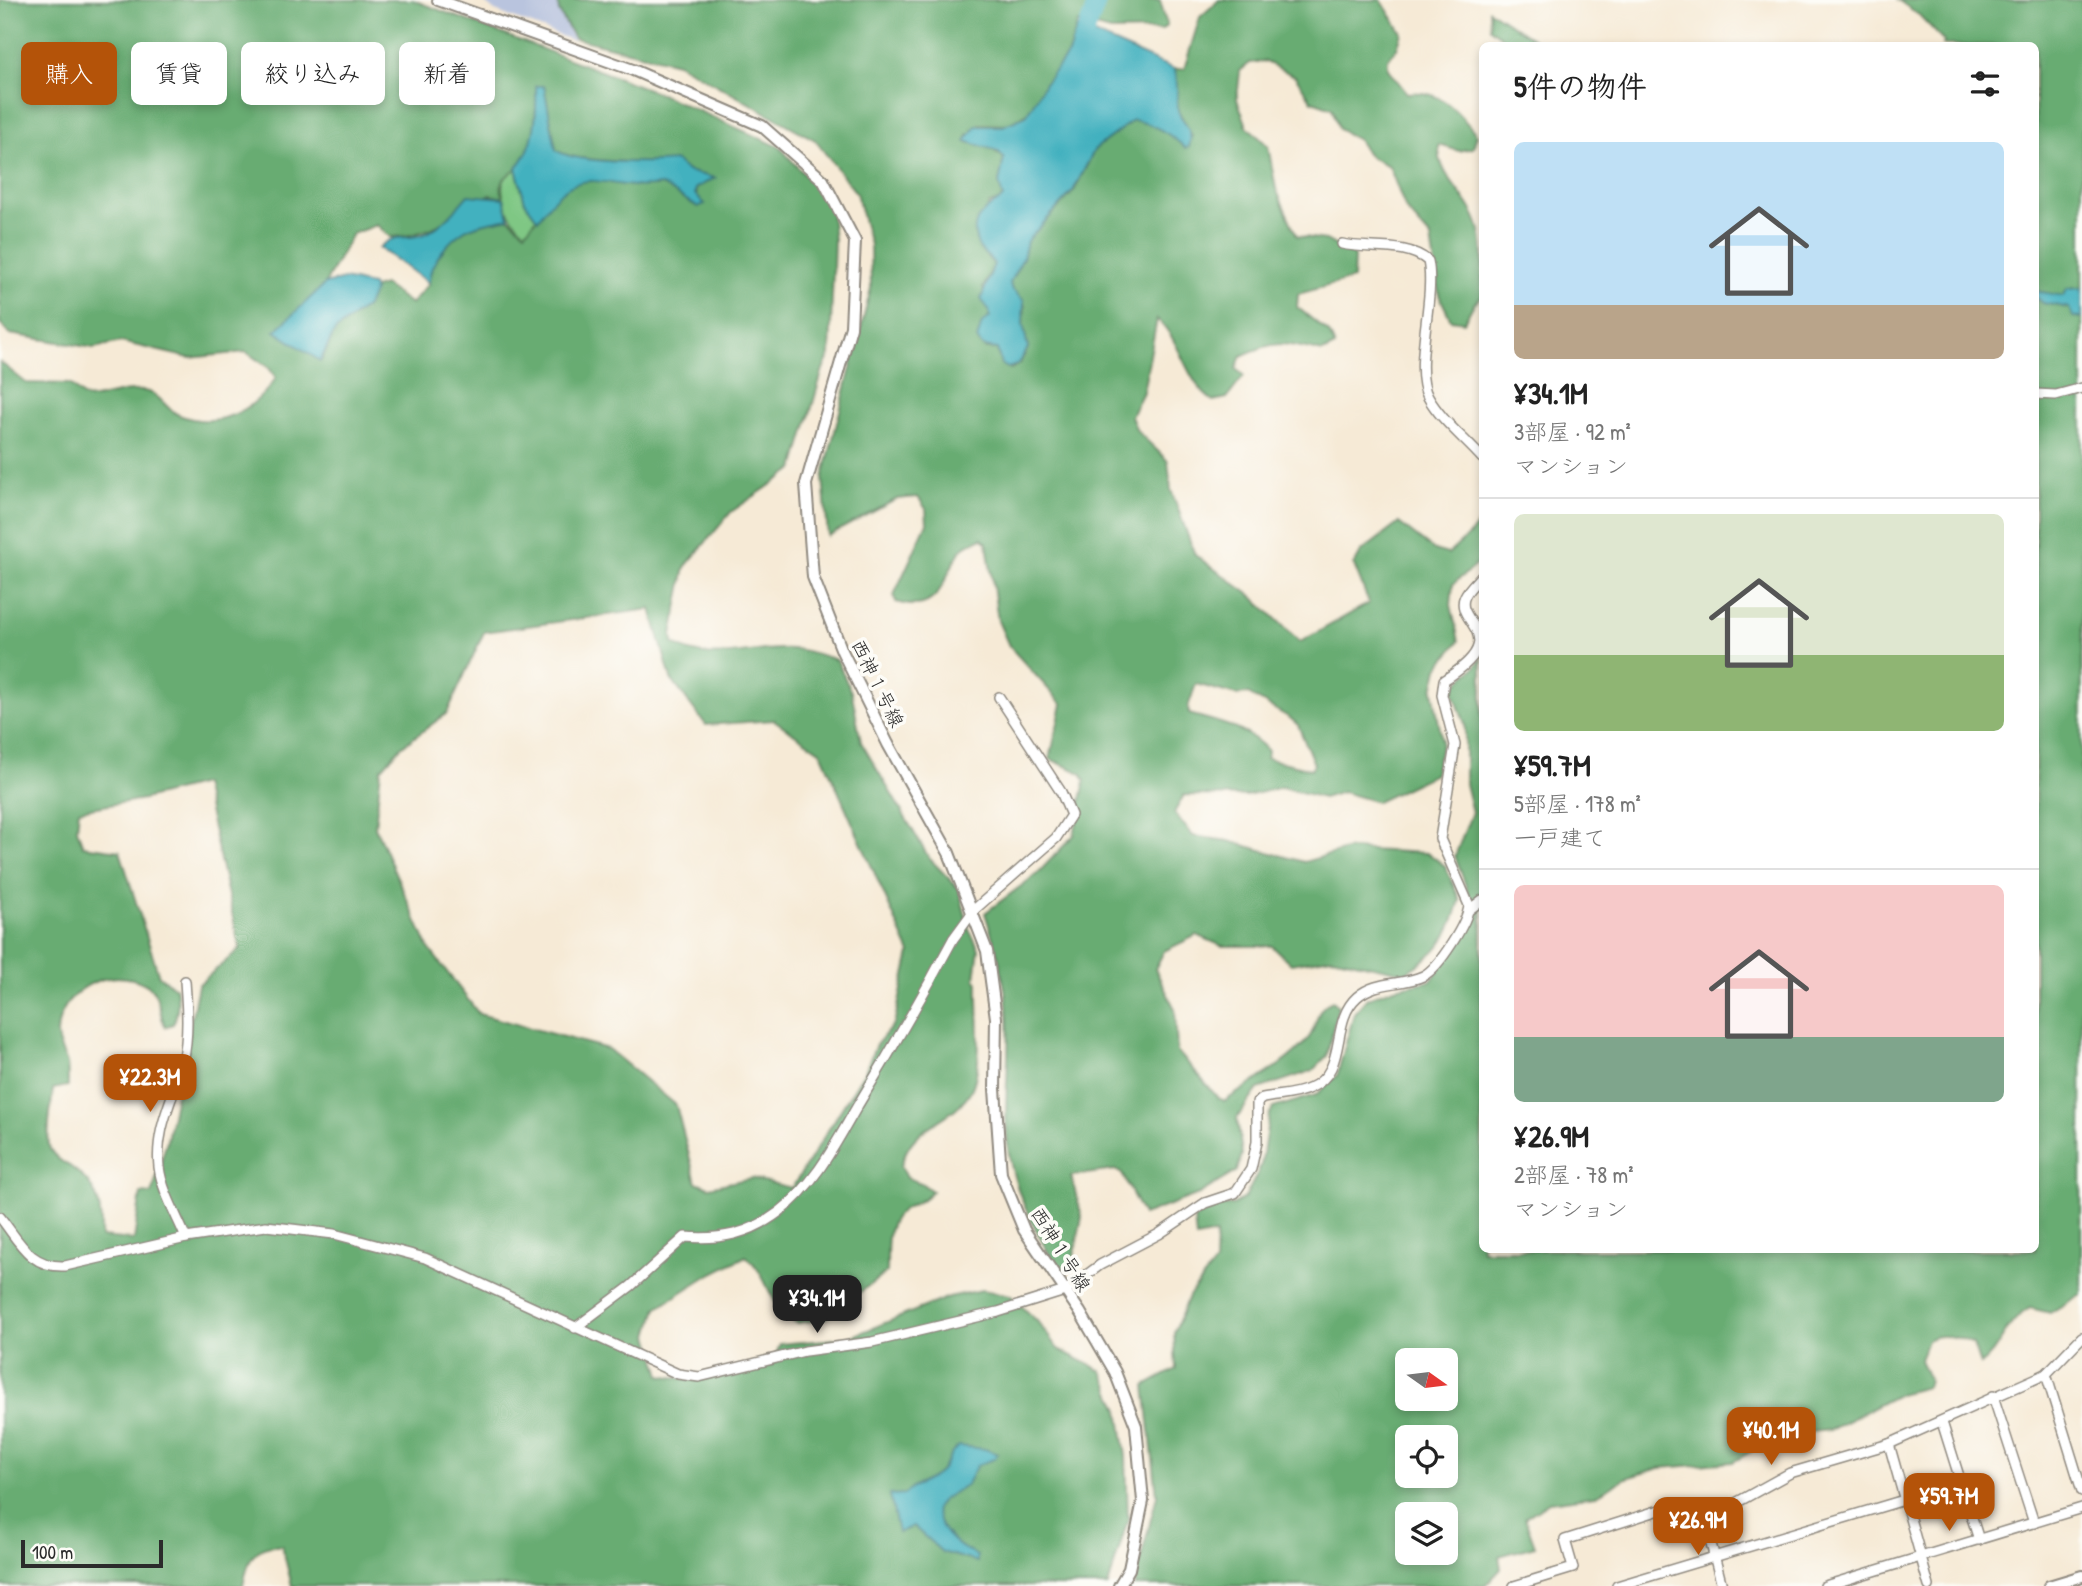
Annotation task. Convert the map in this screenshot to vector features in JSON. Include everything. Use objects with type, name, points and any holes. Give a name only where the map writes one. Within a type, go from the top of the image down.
[{"type":"street","name":"西神１号線","points":[[438,0],[633,70],[762,126],[823,180],[855,241],[851,327],[806,484],[813,577],[842,651],[888,744],[949,853],[986,951],[996,1018],[995,1089],[1001,1174],[1024,1230],[1115,1372],[1136,1426],[1143,1501],[1129,1569],[1119,1586]]},
{"type":"street","points":[[1342,244],[1389,248],[1416,254],[1428,261],[1429,292],[1423,380],[1427,396],[1479,455]]},
{"type":"street","points":[[2039,394],[2056,395],[2082,388]]},
{"type":"street","points":[[1469,910],[1466,896],[1440,839],[1455,745],[1442,695],[1444,680],[1463,668],[1475,656],[1478,633],[1463,606],[1465,596],[1479,579]]},
{"type":"street","points":[[575,1328],[631,1286],[685,1237],[709,1239],[734,1236],[779,1212],[800,1194],[836,1144],[953,939],[972,912],[1056,838],[1071,815],[1061,792],[999,697]]},
{"type":"street","points":[[0,1217],[34,1259],[48,1267],[65,1266],[186,1238],[274,1225],[334,1234],[425,1258],[678,1374],[699,1377],[805,1351],[845,1347],[910,1334],[998,1312],[1065,1291],[1100,1265],[1159,1234],[1205,1203],[1235,1193],[1251,1169],[1257,1142],[1257,1102],[1263,1098],[1313,1087],[1327,1076],[1333,1068],[1348,1007],[1358,995],[1375,987],[1427,973],[1460,930],[1469,910],[1479,902]]},
{"type":"street","points":[[185,981],[188,1026],[182,1063],[167,1101],[160,1138],[159,1167],[186,1238]]},
{"type":"street","points":[[1514,1586],[1573,1568],[1565,1539],[1666,1508],[1705,1520],[1790,1473],[1889,1444],[2046,1374],[2082,1337]]},
{"type":"street","points":[[2046,1374],[2082,1491]]},
{"type":"street","points":[[1993,1396],[2034,1523]]},
{"type":"street","points":[[1942,1422],[1979,1540]]},
{"type":"street","points":[[1889,1444],[1929,1586]]},
{"type":"street","points":[[1617,1586],[1904,1500]]},
{"type":"street","points":[[1825,1586],[2082,1508]]},
{"type":"street","points":[[1705,1520],[1722,1586]]},
{"type":"street","points":[[2049,1586],[2082,1576]]},
{"type":"shaded area","points":[[481,0],[558,0],[559,12],[574,41],[495,11]]},
{"type":"green space","points":[[0,0],[413,0],[656,92],[780,147],[824,197],[831,210],[834,240],[830,355],[823,369],[794,469],[731,512],[685,567],[672,635],[673,643],[701,654],[793,649],[837,660],[852,694],[861,742],[929,858],[959,889],[969,929],[979,949],[975,978],[978,983],[977,1069],[970,1092],[961,1103],[922,1132],[906,1151],[901,1166],[907,1178],[932,1191],[922,1200],[904,1209],[893,1221],[888,1237],[887,1272],[824,1319],[796,1323],[774,1300],[760,1272],[746,1256],[707,1276],[657,1308],[649,1335],[661,1375],[690,1380],[772,1365],[780,1344],[848,1338],[949,1297],[982,1290],[1010,1295],[1037,1321],[1058,1349],[1102,1371],[1119,1410],[1126,1456],[1128,1519],[1108,1586],[292,1586],[282,1546],[272,1546],[258,1551],[250,1561],[243,1586],[0,1586],[0,362],[26,383],[69,384],[90,399],[131,391],[149,392],[179,415],[208,420],[221,419],[246,408],[267,390],[276,378],[269,368],[246,352],[189,358],[121,342],[94,348],[10,334],[0,323]],"holes":[[[537,86],[544,86],[556,150],[595,160],[676,162],[687,171],[714,178],[696,188],[698,207],[662,185],[635,185],[598,180],[574,184],[551,199],[525,232],[509,218],[475,226],[459,234],[441,253],[432,268],[429,283],[411,304],[384,285],[374,288],[367,306],[335,331],[321,361],[276,331],[325,284],[352,234],[377,225],[390,237],[418,233],[431,229],[490,195],[504,198],[504,180],[526,159],[532,144]],[[651,609],[671,679],[706,725],[774,720],[821,752],[910,953],[894,1024],[876,1045],[865,1071],[792,1188],[751,1178],[709,1187],[696,1182],[676,1105],[608,1049],[479,1014],[428,947],[375,827],[381,769],[400,748],[447,713],[484,632]],[[203,784],[240,949],[198,985],[167,1140],[152,1194],[141,1193],[134,1240],[101,1237],[101,1215],[93,1189],[80,1174],[54,1155],[49,1144],[53,1089],[68,1086],[67,1064],[57,1038],[60,1019],[66,1005],[76,994],[88,985],[116,977],[131,979],[150,987],[165,1027],[173,1024],[178,1002],[176,988],[159,976],[120,851],[83,846],[77,829],[79,810],[144,799]]]},
{"type":"green space","points":[[558,0],[1160,0],[1167,25],[1162,30],[1111,31],[1078,23],[1068,54],[1045,83],[1031,111],[1007,125],[980,124],[967,136],[967,142],[989,147],[1004,158],[999,183],[1004,195],[999,201],[989,204],[979,248],[994,264],[983,288],[990,313],[979,343],[986,349],[997,349],[1001,364],[1011,369],[1020,363],[1028,348],[1023,324],[1025,306],[1011,288],[1010,282],[1023,258],[1027,241],[1074,191],[1095,149],[1133,120],[1147,122],[1175,138],[1185,148],[1192,136],[1178,110],[1174,69],[1184,69],[1200,17],[1219,0],[1381,0],[1402,33],[1397,48],[1388,59],[1388,69],[1407,93],[1439,98],[1455,110],[1477,135],[1473,148],[1459,151],[1439,145],[1443,167],[1474,214],[1479,228],[1479,299],[1464,322],[1451,320],[1439,295],[1431,238],[1406,210],[1389,166],[1370,157],[1358,140],[1339,129],[1332,108],[1312,101],[1295,76],[1264,61],[1250,63],[1240,71],[1237,99],[1247,126],[1268,146],[1276,189],[1297,236],[1326,240],[1354,256],[1353,279],[1298,294],[1297,307],[1329,333],[1335,346],[1323,352],[1282,344],[1264,347],[1241,356],[1236,369],[1244,376],[1227,398],[1213,401],[1196,383],[1172,338],[1157,319],[1143,392],[1131,416],[1137,431],[1168,461],[1171,490],[1195,555],[1252,596],[1300,642],[1369,603],[1354,565],[1361,552],[1399,523],[1434,550],[1448,554],[1479,522],[1479,562],[1453,584],[1451,605],[1459,641],[1438,668],[1433,690],[1442,741],[1435,774],[1377,802],[1343,792],[1323,798],[1282,787],[1247,796],[1184,795],[1174,813],[1193,836],[1229,841],[1304,862],[1349,849],[1428,853],[1445,866],[1460,900],[1456,913],[1442,943],[1427,958],[1405,973],[1332,957],[1291,964],[1272,946],[1222,946],[1197,935],[1164,951],[1155,969],[1175,1009],[1177,1051],[1218,1098],[1225,1101],[1290,1057],[1308,1039],[1322,1008],[1333,1001],[1338,1006],[1327,1056],[1312,1071],[1258,1089],[1237,1118],[1242,1154],[1237,1171],[1199,1194],[1143,1215],[1122,1174],[1115,1170],[1071,1176],[1082,1217],[1072,1267],[1066,1271],[1058,1270],[1039,1235],[1021,1199],[1013,1173],[1007,1134],[1007,1004],[1000,965],[985,913],[1037,874],[1074,835],[1085,780],[1081,773],[1050,759],[1062,704],[1009,646],[998,621],[987,543],[982,538],[962,549],[932,599],[923,604],[912,605],[896,602],[894,595],[927,523],[926,509],[918,497],[897,499],[828,536],[823,478],[871,288],[870,245],[856,193],[815,140],[677,63],[574,38],[559,12]],"holes":[[[1196,684],[1236,695],[1248,694],[1298,725],[1314,764],[1311,769],[1266,758],[1268,751],[1242,731],[1189,714],[1188,707]]]},
{"type":"green space","points":[[1898,0],[2082,0],[2082,288],[2074,288],[2064,297],[2039,292],[2039,42],[1944,42],[1919,15]]},
{"type":"green space","points":[[1489,10],[1538,42],[1508,42],[1490,28]]},
{"type":"green space","points":[[516,168],[525,202],[538,220],[525,232],[509,213],[502,192],[504,175]]},
{"type":"green space","points":[[2039,300],[2069,308],[2082,318],[2081,1294],[2050,1313],[2030,1308],[2014,1322],[1994,1351],[1980,1365],[1973,1344],[1950,1336],[1927,1340],[1920,1360],[1929,1380],[1927,1387],[1899,1394],[1830,1430],[1779,1435],[1733,1462],[1660,1468],[1626,1478],[1595,1496],[1549,1502],[1525,1518],[1535,1546],[1499,1556],[1501,1569],[1485,1586],[1134,1586],[1157,1495],[1145,1386],[1176,1369],[1174,1333],[1189,1296],[1215,1263],[1216,1234],[1196,1238],[1194,1219],[1217,1206],[1232,1205],[1245,1198],[1261,1166],[1269,1115],[1273,1108],[1316,1095],[1337,1076],[1354,1013],[1367,998],[1394,988],[1431,981],[1477,917],[1455,856],[1472,812],[1465,784],[1465,724],[1452,688],[1479,661],[1479,1253],[2039,1253]]},
{"type":"water","points":[[1078,27],[1174,69],[1178,110],[1189,131],[1189,147],[1185,148],[1161,130],[1133,120],[1095,149],[1073,191],[1027,241],[1023,258],[1010,282],[1011,288],[1024,301],[1023,324],[1028,348],[1017,365],[1008,368],[1001,364],[997,349],[983,347],[977,339],[982,323],[990,317],[989,310],[981,299],[994,264],[979,247],[976,223],[984,212],[1003,198],[999,183],[1004,158],[998,151],[965,141],[976,126],[1003,126],[1026,116],[1045,83],[1068,54]]},
{"type":"water","points":[[536,86],[544,86],[556,150],[565,155],[595,160],[676,161],[687,171],[715,178],[696,188],[695,194],[705,204],[698,207],[662,185],[581,182],[567,188],[553,200],[538,220],[525,202],[516,168],[528,151],[531,141]]},
{"type":"water","points":[[468,195],[504,198],[509,218],[475,226],[459,234],[446,246],[436,261],[429,283],[379,248],[396,238],[419,236],[433,229]]},
{"type":"water","points":[[344,279],[372,285],[374,291],[367,306],[335,331],[320,361],[275,331],[325,284]]},
{"type":"water","points":[[2082,288],[2082,318],[2073,317],[2069,308],[2039,300],[2039,292],[2064,296],[2067,289]]},
{"type":"water","points":[[959,1446],[985,1449],[998,1454],[994,1459],[977,1465],[967,1484],[942,1500],[936,1509],[945,1532],[956,1543],[977,1556],[977,1562],[942,1552],[913,1526],[898,1533],[890,1495],[905,1494],[935,1476]]},
{"type":"waterway","points":[[1081,54],[1081,45],[1098,0]]}]
